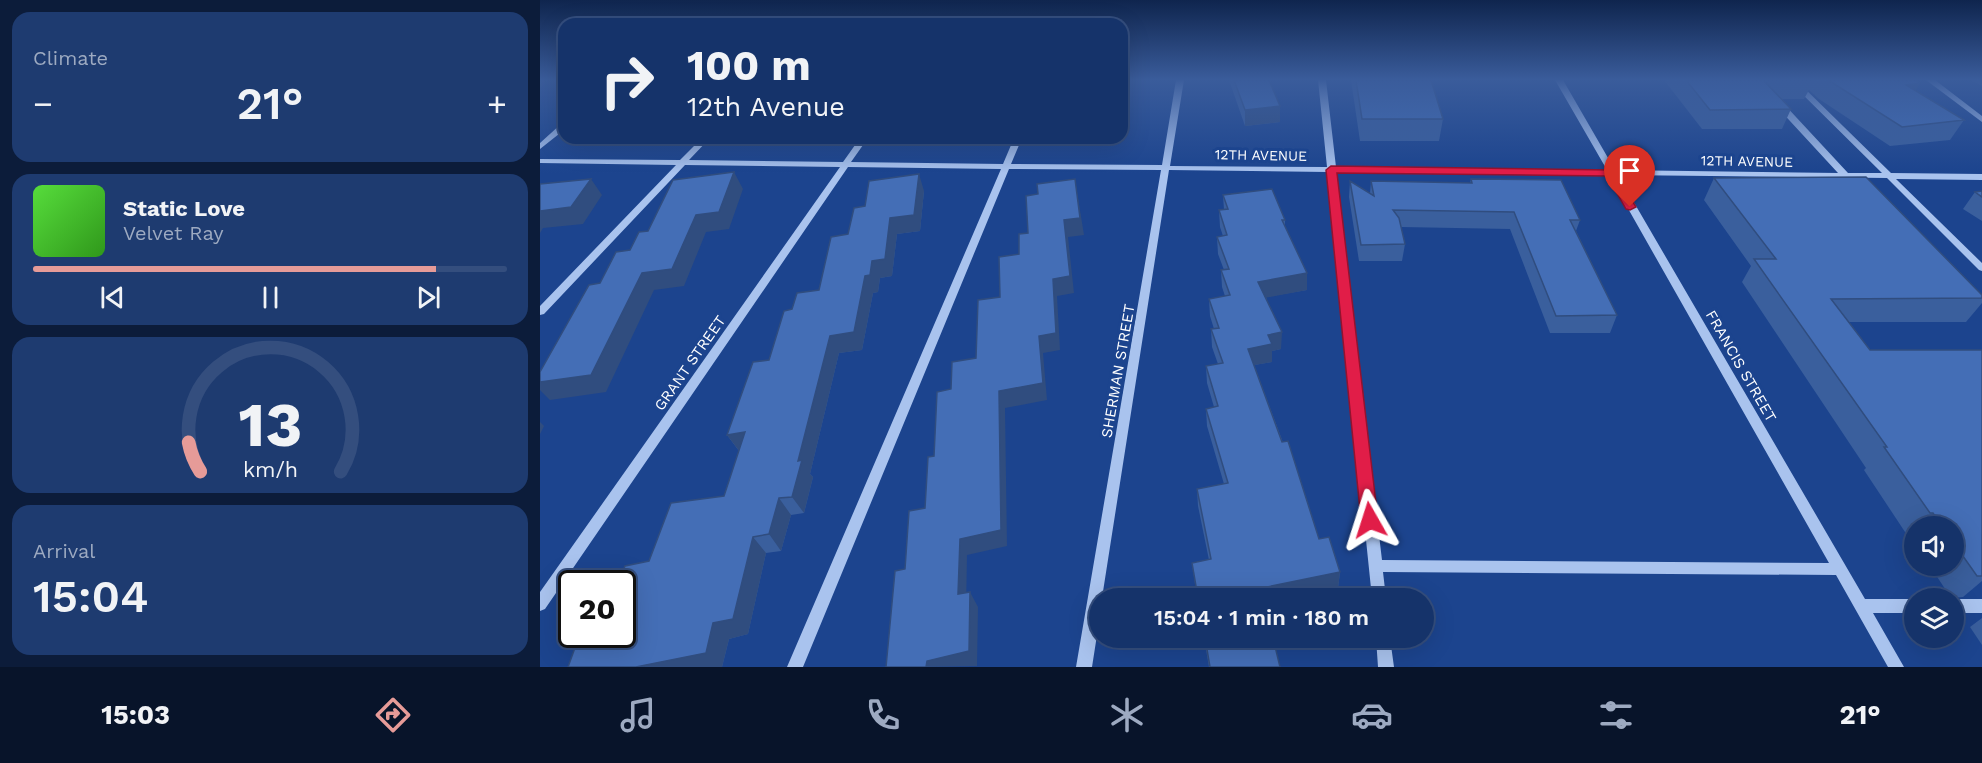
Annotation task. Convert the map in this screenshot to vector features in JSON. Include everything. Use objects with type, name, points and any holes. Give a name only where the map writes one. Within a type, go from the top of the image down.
[{"type":"street","name":"SHERMAN STREET","points":[[1084,667],[1175,111]]},
{"type":"street","points":[[1325,111],[1378,588]]},
{"type":"street","name":"FRANCIS STREET","points":[[1576,111],[1896,667]]},
{"type":"street","points":[[1786,111],[1845,175]]},
{"type":"street","points":[[1823,111],[1982,268]]},
{"type":"street","points":[[540,147],[558,131]]},
{"type":"street","points":[[540,312],[700,144]]},
{"type":"street","name":"GRANT STREET","points":[[540,604],[860,144]]},
{"type":"street","points":[[795,667],[1015,144]]},
{"type":"street","name":"12TH AVENUE","points":[[540,161],[1982,177]]},
{"type":"street","points":[[1375,566],[1840,569]]},
{"type":"street","points":[[1862,606],[1904,606]]},
{"type":"street","points":[[1964,606],[1982,606]]},
{"type":"street","points":[[1384,648],[1386,667]]},
{"type":"building","points":[[1361,111],[1441,111],[1443,119],[1362,119]]},
{"type":"building","points":[[1877,111],[1949,111],[1964,120],[1902,127]]},
{"type":"building","points":[[734,172],[719,212],[696,215],[672,269],[642,273],[591,375],[540,382],[540,372],[589,285],[600,283],[616,252],[630,250],[639,232],[648,231],[673,180]]},
{"type":"building","points":[[919,174],[914,215],[890,218],[885,259],[872,261],[870,275],[865,276],[854,332],[830,336],[798,461],[802,460],[792,497],[779,498],[769,534],[753,537],[733,619],[713,623],[706,653],[636,667],[568,667],[575,648],[636,648],[636,570],[623,570],[625,566],[649,561],[671,503],[724,496],[745,432],[727,435],[753,362],[769,360],[784,311],[792,309],[797,293],[819,290],[831,237],[848,234],[854,208],[865,206],[869,181]]},
{"type":"building","points":[[1866,177],[1982,295],[1982,298],[1831,299],[1870,350],[1982,350],[1982,576],[1977,576],[1964,558],[1964,516],[1935,516],[1930,513],[1884,447],[1887,447],[1754,259],[1776,259],[1714,178]]},
{"type":"building","points":[[591,179],[571,207],[540,211],[540,184]]},
{"type":"building","points":[[1075,179],[1080,218],[1064,220],[1070,276],[1053,279],[1056,333],[1039,336],[1043,383],[999,391],[1001,530],[960,539],[958,594],[970,592],[969,651],[927,661],[926,667],[886,667],[895,571],[905,569],[909,511],[925,508],[928,457],[934,456],[937,392],[951,389],[952,362],[976,358],[978,300],[1000,297],[999,257],[1019,254],[1019,234],[1028,233],[1026,196],[1038,194],[1037,184]]},
{"type":"building","points":[[1471,179],[1561,180],[1580,220],[1570,220],[1617,315],[1556,316],[1514,212],[1393,210],[1399,218],[1405,244],[1361,245],[1350,181],[1374,196],[1371,181],[1472,183]]},
{"type":"building","points":[[1272,189],[1285,220],[1282,220],[1307,273],[1258,282],[1282,332],[1268,335],[1272,344],[1248,349],[1282,442],[1288,441],[1319,539],[1329,537],[1340,572],[1262,588],[1196,588],[1192,563],[1211,559],[1197,489],[1228,483],[1206,409],[1218,406],[1206,366],[1223,363],[1211,329],[1219,328],[1209,299],[1230,295],[1221,270],[1229,269],[1217,237],[1227,235],[1219,210],[1228,209],[1223,195]]},
{"type":"building","points":[[1207,648],[1275,648],[1280,667],[1210,667]]},
{"type":"route","points":[[1370,520],[1331,170],[1611,173],[1630,207]]}]
